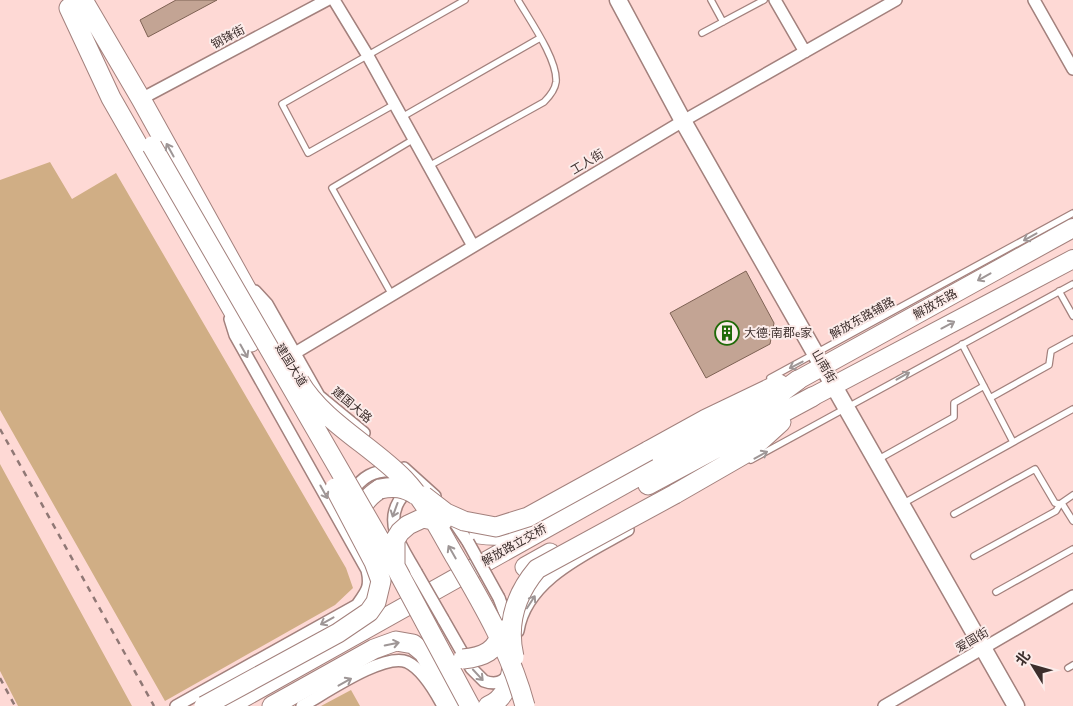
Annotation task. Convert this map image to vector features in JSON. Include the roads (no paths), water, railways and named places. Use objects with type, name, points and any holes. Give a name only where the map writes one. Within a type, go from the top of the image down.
[{"type":"highway","name":"建国大道","points":[[79,3],[141,99],[238,273],[287,349],[300,384],[321,408],[406,475],[426,496],[490,618],[521,686]]},
{"type":"highway","name":"建国大道","points":[[79,3],[152,146],[395,566],[470,706]]},
{"type":"highway","points":[[79,3],[111,98],[251,342],[350,528],[374,562],[381,581],[376,602],[369,612],[338,633],[204,706]]},
{"type":"highway","points":[[395,566],[394,540],[400,532],[415,520],[428,518],[488,535],[515,534],[730,415],[790,385]]},
{"type":"highway","points":[[406,475],[446,513],[464,521],[496,527],[528,517],[648,451],[702,416],[772,386],[790,385]]},
{"type":"highway","name":"解放路立交桥","points":[[228,706],[760,408],[790,385]]},
{"type":"highway","points":[[488,706],[500,699],[510,684],[521,686],[512,651],[511,625],[516,603],[528,580],[538,568],[715,472],[748,452],[812,397]]},
{"type":"highway","name":"解放路立交桥","points":[[246,706],[540,543],[812,397]]},
{"type":"highway","points":[[434,639],[446,653],[463,659],[486,656],[498,640],[508,592],[514,580],[525,567],[746,454],[776,426]]},
{"type":"highway","points":[[350,528],[365,501],[380,489],[392,487],[406,489],[426,496]]},
{"type":"highway","points":[[272,706],[374,650],[396,641],[413,644],[424,653],[453,704]]},
{"type":"main road","name":"山南街","points":[[618,0],[683,121],[821,360],[1016,706]]},
{"type":"main road","name":"解放东路","points":[[790,385],[821,360],[1073,228]]},
{"type":"main road","name":"解放东路","points":[[812,397],[1073,259]]},
{"type":"street","name":"钢锋街","points":[[141,99],[327,0]]},
{"type":"street","points":[[334,0],[368,56],[473,246]]},
{"type":"street","points":[[775,0],[805,52]]},
{"type":"street","name":"工人街","points":[[287,349],[392,295],[683,121],[896,0]]},
{"type":"street","points":[[1034,0],[1073,69]]},
{"type":"street","points":[[176,706],[356,605],[366,593],[370,583],[367,570],[350,528],[236,335],[221,289]]},
{"type":"street","points":[[444,507],[468,542],[498,598],[518,648],[509,674],[504,680],[497,683],[484,682],[471,668],[416,572],[394,529],[392,517],[401,497],[409,490],[422,489],[426,496],[461,516],[488,521],[506,518],[527,509],[659,435],[702,416]]},
{"type":"street","points":[[350,528],[348,498],[358,483],[366,476],[384,470],[406,475]]},
{"type":"street","points":[[518,706],[521,686],[518,628],[528,605],[540,588],[584,555],[688,495],[715,472]]},
{"type":"street","name":"爱国街","points":[[884,706],[1073,596]]},
{"type":"street","points":[[302,706],[375,666],[393,661],[405,661],[416,668],[453,704]]},
{"type":"street","points":[[521,686],[530,706]]},
{"type":"lane","points":[[395,104],[308,153],[282,104],[465,0]]},
{"type":"lane","points":[[429,166],[544,102],[550,96],[556,84],[556,76],[540,38],[518,0]]},
{"type":"lane","points":[[711,0],[723,22]]},
{"type":"lane","points":[[702,33],[764,0]]},
{"type":"lane","points":[[402,117],[540,38]]},
{"type":"lane","points":[[392,295],[332,188],[414,139]]},
{"type":"lane","name":"解放东路辅路","points":[[764,381],[821,360],[1073,213]]},
{"type":"lane","points":[[746,454],[847,407],[1073,284]]},
{"type":"lane","points":[[1059,291],[1073,316]]},
{"type":"lane","points":[[990,398],[1049,365],[1051,351],[1073,338]]},
{"type":"lane","points":[[962,344],[1013,442]]},
{"type":"lane","points":[[877,460],[954,417],[954,403],[984,386]]},
{"type":"lane","points":[[902,504],[1073,409]]},
{"type":"lane","points":[[954,514],[1035,468],[1055,503],[1063,505],[1073,521]]},
{"type":"lane","points":[[974,556],[1056,511],[1060,504],[1073,494]]},
{"type":"lane","points":[[996,592],[1073,549]]},
{"type":"railway","points":[[0,429],[154,706]]},
{"type":"railway","points":[[0,678],[15,706]]},
{"type":"place","name":"大德·南郡e家","points":[[727,333]]}]
